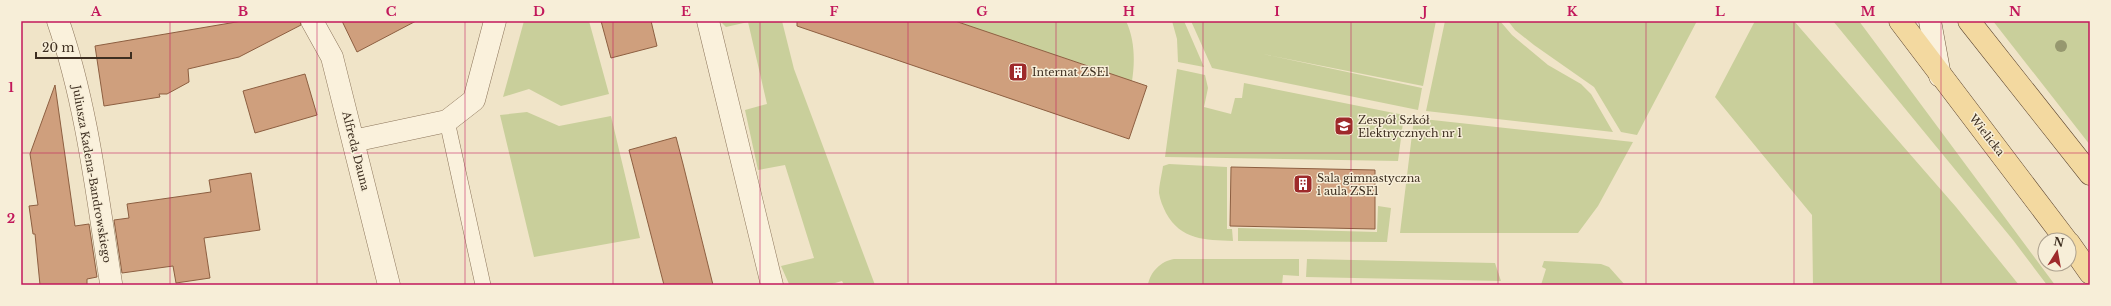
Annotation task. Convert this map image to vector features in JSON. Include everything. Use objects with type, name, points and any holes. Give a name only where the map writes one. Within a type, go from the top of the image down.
[{"type":"main road","points":[[1900,21],[1940,76]]},
{"type":"main road","points":[[1969,21],[2090,174]]},
{"type":"main road","name":"Wielicka","points":[[1940,76],[2060,232]]},
{"type":"main road","points":[[2077,254],[2090,273]]},
{"type":"street","name":"Juliusza Kadena-Bandrowskiego","points":[[58,21],[70,55],[82,102],[111,283]]},
{"type":"street","name":"Alfreda Dauna","points":[[312,21],[332,57],[389,285]]},
{"type":"street","points":[[353,141],[447,121],[474,100],[495,21]]},
{"type":"street","points":[[708,21],[772,285]]},
{"type":"street","name":"Wielicka","points":[[1930,21],[1940,76]]},
{"type":"lane","points":[[447,121],[483,285]]},
{"type":"green space","points":[[524,21],[589,21],[609,94],[561,106],[529,89],[503,97]]},
{"type":"green space","points":[[720,21],[782,21],[794,69],[875,285],[844,285],[842,281],[828,285],[789,284],[781,266],[814,258],[785,165],[758,170],[745,110],[767,104],[748,22],[726,27]]},
{"type":"green space","points":[[955,21],[1126,21],[1134,51],[1132,81]]},
{"type":"green space","points":[[1172,21],[1184,21],[1204,67],[1178,62],[1177,39]]},
{"type":"green space","points":[[1191,21],[1436,21],[1423,86],[1263,54],[1422,88],[1418,110],[1212,68]]},
{"type":"green space","points":[[1445,21],[1500,21],[1512,35],[1548,65],[1581,84],[1591,94],[1613,132],[1426,111]]},
{"type":"green space","points":[[1508,21],[1697,21],[1637,135],[1621,132],[1594,87],[1534,45],[1515,30]]},
{"type":"green space","points":[[1755,21],[1794,21],[1956,207],[2019,285],[1813,285],[1812,215],[1715,97]]},
{"type":"green space","points":[[1833,21],[1859,21],[2037,261],[2037,272],[2013,240]]},
{"type":"green space","points":[[1993,21],[2090,21],[2090,145]]},
{"type":"green space","points":[[1177,69],[1205,75],[1208,88],[1204,107],[1231,114],[1235,98],[1242,98],[1244,83],[1404,115],[1398,161],[1165,157]]},
{"type":"green space","points":[[527,112],[559,126],[611,116],[640,238],[534,257],[500,115]]},
{"type":"green space","points":[[1414,118],[1633,142],[1598,206],[1578,233],[1400,233]]},
{"type":"green space","points":[[1169,164],[1227,167],[1227,229],[1232,229],[1233,241],[1195,237],[1179,229],[1172,222],[1166,213],[1159,193],[1163,166]]},
{"type":"green space","points":[[1378,206],[1391,208],[1387,242],[1238,241],[1238,228],[1377,232]]},
{"type":"green space","points":[[1174,259],[1299,259],[1299,276],[1283,275],[1282,285],[1148,285],[1151,276],[1157,268],[1165,262]]},
{"type":"green space","points":[[1307,259],[1495,263],[1501,281],[1306,277]]},
{"type":"green space","points":[[1544,261],[1601,264],[1609,267],[1625,285],[1541,285],[1546,269],[1542,267]]},
{"type":"green space","points":[[2037,272],[2045,272],[2055,285],[2047,285]]},
{"type":"building","points":[[242,21],[300,21],[301,25],[239,57],[188,69],[189,82],[167,94],[159,94],[160,97],[104,106],[95,46]]},
{"type":"building","points":[[342,21],[416,21],[357,52]]},
{"type":"building","points":[[601,21],[651,21],[657,46],[611,58]]},
{"type":"building","name":"Internat ZSE1","points":[[797,21],[955,21],[1147,86],[1129,139],[797,26]]},
{"type":"building","points":[[305,74],[317,115],[255,133],[243,91]]},
{"type":"building","points":[[55,85],[75,226],[89,224],[97,277],[87,279],[87,285],[40,285],[35,234],[33,234],[29,206],[38,205],[30,154]]},
{"type":"building","points":[[676,137],[713,285],[664,285],[629,150]]},
{"type":"building","name":"Sala gimnastyczna i aula ZSE1","points":[[1231,167],[1375,170],[1375,229],[1230,226]]},
{"type":"building","points":[[251,173],[260,230],[204,238],[210,278],[176,283],[173,266],[122,273],[114,220],[129,218],[127,204],[211,192],[209,180]]},
{"type":"place","name":"Internat ZSE1","points":[[1018,72]]},
{"type":"place","name":"Zespół Szkół Elektrycznych nr 1","points":[[1344,126]]},
{"type":"place","name":"Sala gimnastyczna i aula ZSE1","points":[[1303,184]]}]
